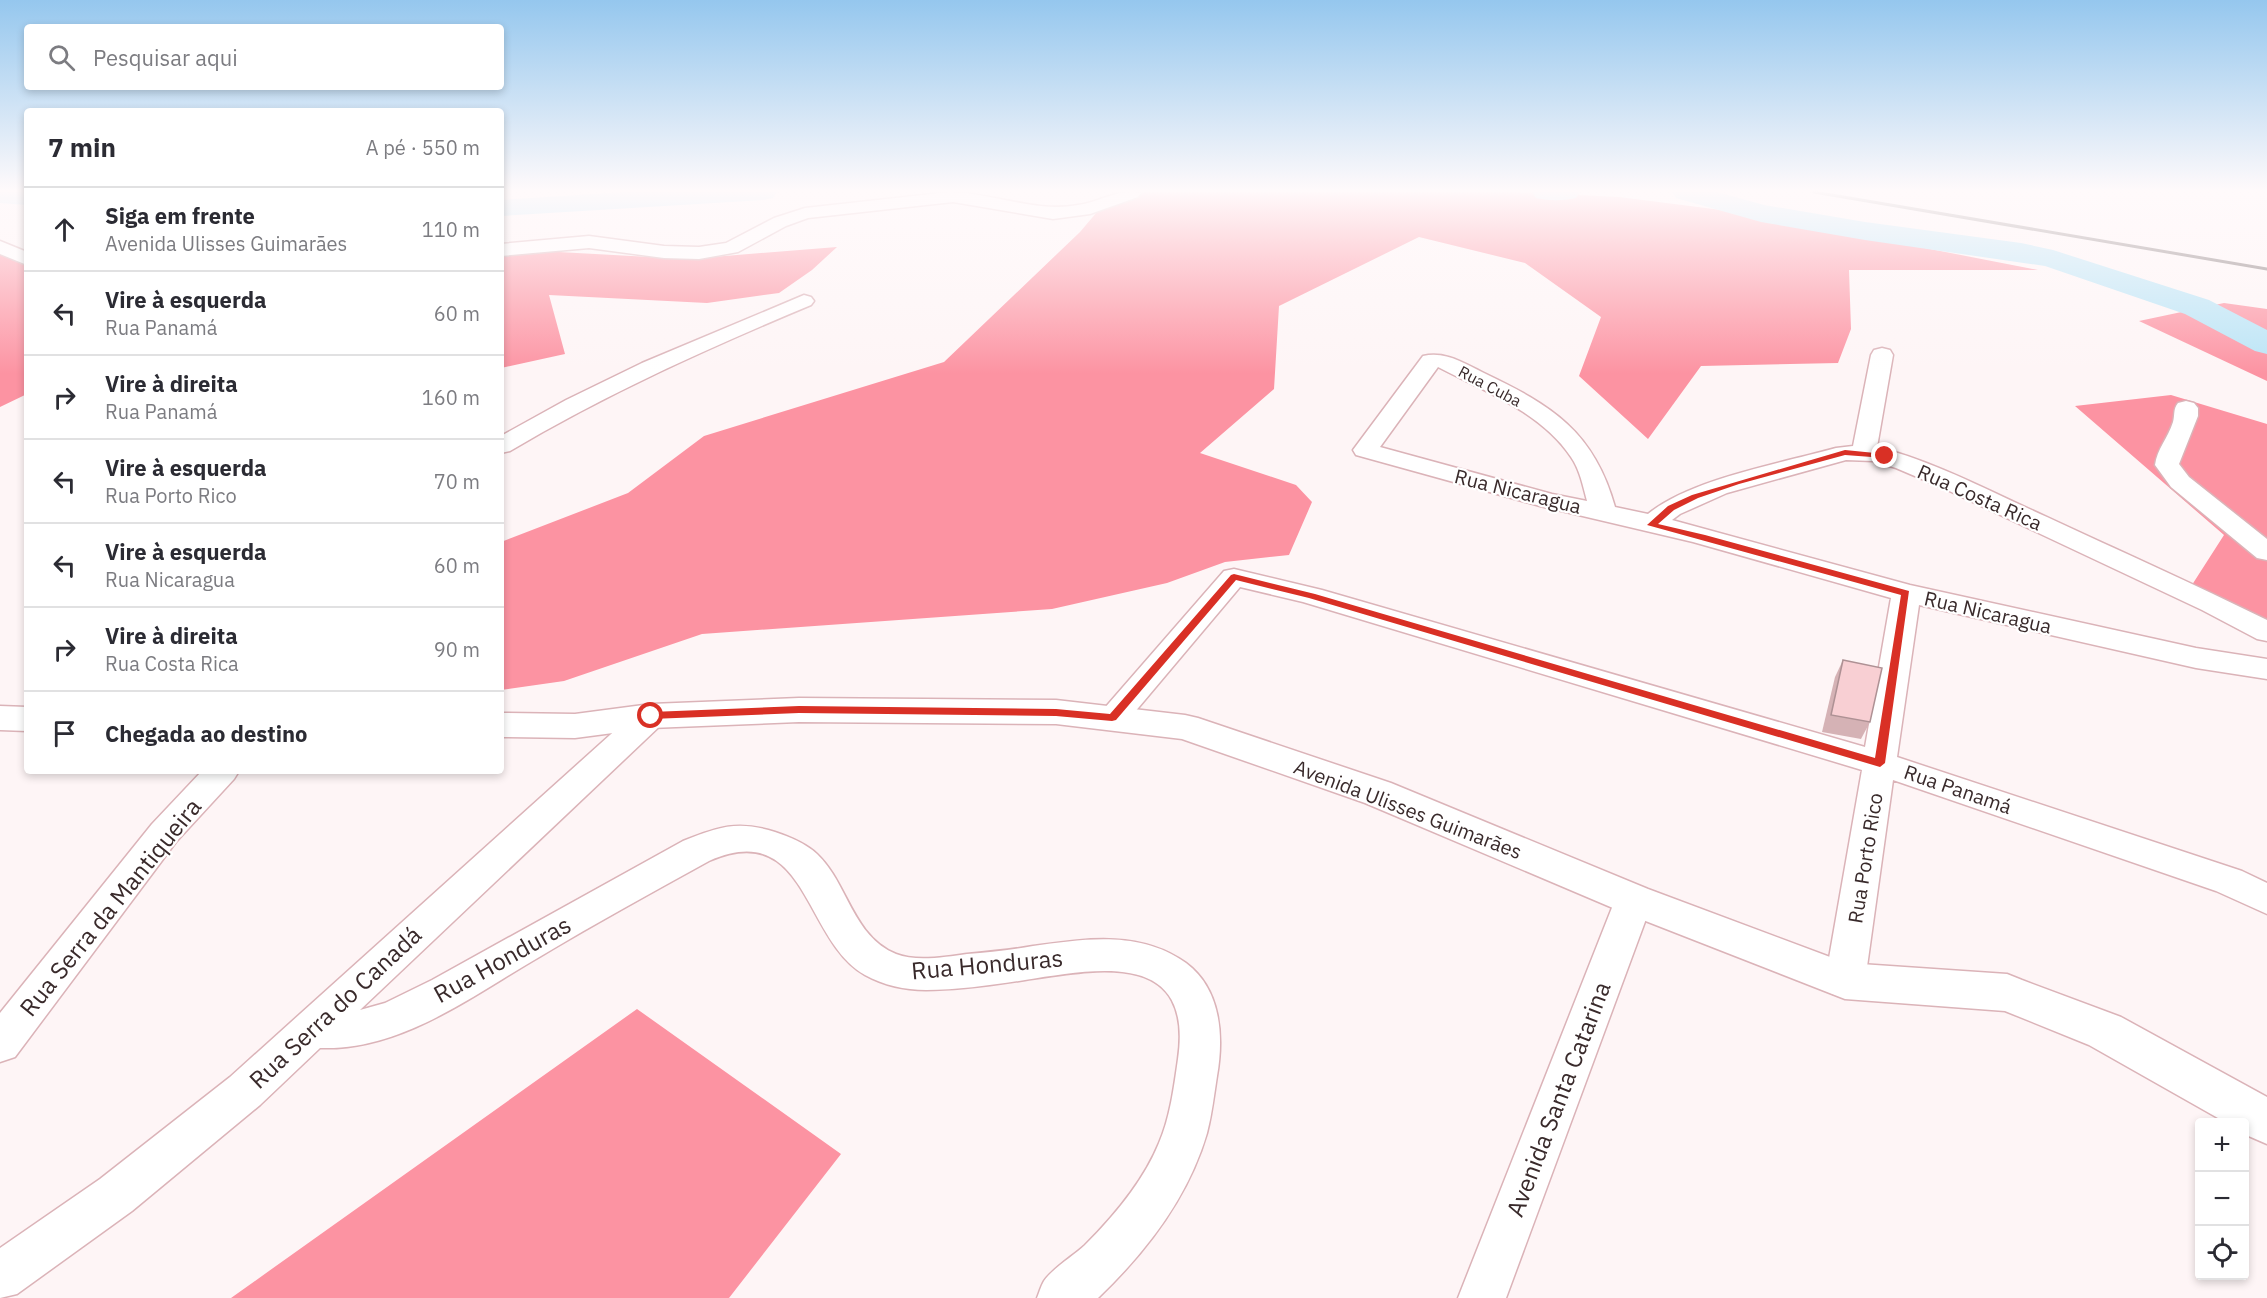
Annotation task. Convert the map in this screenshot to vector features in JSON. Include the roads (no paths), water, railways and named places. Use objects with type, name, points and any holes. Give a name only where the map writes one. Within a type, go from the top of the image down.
[{"type":"main road","name":"Avenida Ulisses Guimarães","points":[[504,725],[575,726],[651,716],[799,710],[1056,712],[1185,727],[1378,793],[1634,900],[1845,981],[2007,993],[2105,1031],[2189,1076],[2267,1122]]},
{"type":"main road","points":[[0,718],[24,719]]},
{"type":"street","points":[[684,253],[702,253]]},
{"type":"street","points":[[504,444],[545,419],[635,375],[729,331],[804,301]]},
{"type":"street","points":[[1864,453],[1882,355]]},
{"type":"street","name":"Rua Cuba","points":[[1365,450],[1431,361],[1440,360],[1531,408],[1563,432],[1587,464],[1603,512]]},
{"type":"street","points":[[2186,408],[2187,415],[2170,450],[2166,465],[2188,489],[2267,552]]},
{"type":"street","name":"Rua Nicaragua","points":[[1365,450],[1549,501],[1702,536],[1906,593],[2196,658],[2267,669]]},
{"type":"street","name":"Rua Costa Rica","points":[[1651,525],[1671,508],[1718,488],[1845,453],[1885,456],[1952,483],[2267,632]]},
{"type":"street","name":"Rua Panamá","points":[[1112,718],[1234,577],[1312,596],[1880,763],[2229,881],[2267,899]]},
{"type":"street","name":"Rua Porto Rico","points":[[1845,981],[1906,593]]},
{"type":"street","name":"Rua Serra do Canadá","points":[[0,1276],[107,1202],[171,1153],[245,1091],[651,716]]},
{"type":"street","name":"Rua Serra da Mantiqueira","points":[[0,1044],[164,833],[219,774]]},
{"type":"street","name":"Rua Honduras","points":[[309,1030],[353,1031],[409,1010],[456,987],[696,851],[721,840],[740,838],[772,844],[795,857],[812,873],[828,905],[864,955],[900,973],[931,975],[1099,952],[1140,958],[1177,977],[1191,993],[1199,1012],[1201,1032],[1199,1059],[1182,1142],[1161,1186],[1141,1219],[1100,1265],[1061,1298]]},
{"type":"street","name":"Avenida Santa Catarina","points":[[1482,1298],[1634,900]]},
{"type":"waterway","points":[[2024,253],[2053,259],[2197,307],[2267,344]]},
{"type":"railway","points":[[2170,253],[2267,269]]}]
